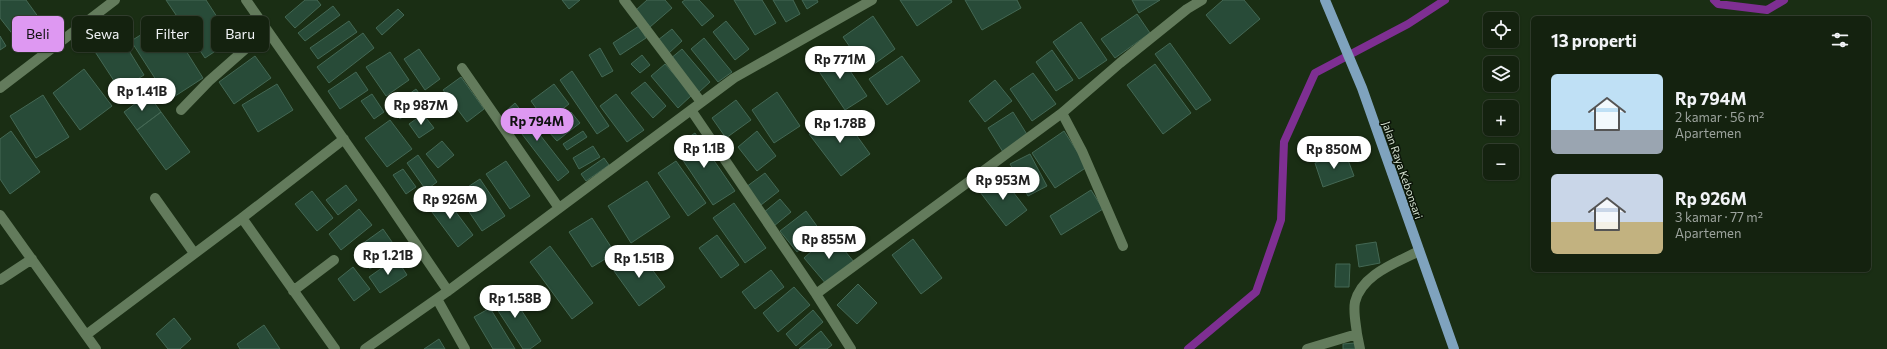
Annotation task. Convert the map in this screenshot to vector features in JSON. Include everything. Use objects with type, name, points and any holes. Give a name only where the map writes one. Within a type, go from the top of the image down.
[{"type":"main road","name":"Jalan Raya Kebonsari","points":[[1327,4],[1362,88],[1454,349]]},
{"type":"street","points":[[0,88],[115,0]]},
{"type":"street","points":[[246,0],[257,16]]},
{"type":"street","points":[[624,0],[701,102]]},
{"type":"street","points":[[365,349],[448,291],[734,78],[872,0]]},
{"type":"street","points":[[816,294],[1062,113],[1120,63],[1187,9],[1202,0]]},
{"type":"street","points":[[269,33],[448,291]]},
{"type":"street","points":[[181,110],[209,81],[242,52]]},
{"type":"street","points":[[462,68],[559,208]]},
{"type":"street","points":[[691,110],[816,294],[850,349]]},
{"type":"street","points":[[1062,113],[1082,151],[1123,246]]},
{"type":"street","points":[[86,335],[242,218],[344,139]]},
{"type":"street","points":[[155,198],[194,253]]},
{"type":"street","points":[[0,215],[96,349]]},
{"type":"street","points":[[242,218],[334,349]]},
{"type":"street","points":[[1360,349],[1357,334],[1355,304],[1364,285],[1368,280],[1385,268],[1419,251]]},
{"type":"street","points":[[0,280],[32,259]]},
{"type":"street","points":[[293,291],[334,260]]},
{"type":"street","points":[[437,299],[466,349]]},
{"type":"street","points":[[1307,349],[1357,334]]},
{"type":"building","points":[[0,0],[26,0],[38,16],[12,16],[12,33],[0,18]]},
{"type":"building","points":[[166,0],[206,0],[216,16],[211,16],[211,52],[214,52],[205,58],[201,52],[203,52],[203,16],[177,16]]},
{"type":"building","points":[[305,0],[317,0],[321,5],[295,28],[285,17]]},
{"type":"building","points":[[562,0],[580,0],[569,9]]},
{"type":"building","points":[[647,0],[665,0],[672,8],[650,27],[636,10]]},
{"type":"building","points":[[685,0],[699,0],[714,16],[702,26],[682,2]]},
{"type":"building","points":[[734,0],[762,0],[776,23],[755,35]]},
{"type":"building","points":[[773,0],[793,0],[800,14],[786,22]]},
{"type":"building","points":[[802,0],[817,0],[818,2],[807,9]]},
{"type":"building","points":[[900,0],[951,0],[952,2],[917,26]]},
{"type":"building","points":[[965,0],[1017,0],[1021,8],[982,30]]},
{"type":"building","points":[[1132,0],[1160,0],[1139,13]]},
{"type":"building","points":[[1223,0],[1244,0],[1260,19],[1230,44],[1206,15]]},
{"type":"building","points":[[333,6],[340,15],[305,41],[298,33]]},
{"type":"building","points":[[398,9],[404,15],[382,35],[376,28]]},
{"type":"building","points":[[1137,14],[1150,33],[1115,58],[1101,39]]},
{"type":"building","points":[[873,16],[895,49],[866,70],[843,37]]},
{"type":"building","points":[[349,21],[357,32],[318,59],[310,48]]},
{"type":"building","points":[[726,21],[749,49],[735,60],[713,32]]},
{"type":"building","points":[[1081,22],[1107,60],[1079,79],[1053,42]]},
{"type":"building","points":[[639,26],[646,38],[620,55],[613,43]]},
{"type":"building","points":[[672,29],[682,41],[669,53],[658,40]]},
{"type":"building","points":[[363,33],[374,48],[329,83],[317,67]]},
{"type":"building","points":[[141,35],[141,52],[187,52],[203,78],[169,100],[133,44],[133,40]]},
{"type":"building","points":[[0,36],[6,46],[0,50]]},
{"type":"building","points":[[704,38],[732,72],[718,82],[691,49]]},
{"type":"building","points":[[1170,43],[1211,100],[1196,110],[1155,54]]},
{"type":"building","points":[[600,48],[613,71],[602,77],[589,55]]},
{"type":"building","points":[[419,49],[440,79],[425,90],[404,59]]},
{"type":"building","points":[[682,49],[710,82],[699,92],[670,59]]},
{"type":"building","points":[[836,50],[867,96],[845,110],[814,64]]},
{"type":"building","points":[[1052,50],[1073,80],[1056,91],[1036,62]]},
{"type":"building","points":[[95,52],[130,52],[144,75],[120,90]]},
{"type":"building","points":[[390,52],[409,80],[386,96],[366,67]]},
{"type":"building","points":[[642,55],[650,65],[640,73],[631,64]]},
{"type":"building","points":[[255,56],[271,78],[234,104],[219,82]]},
{"type":"building","points":[[902,56],[920,81],[887,105],[869,79]]},
{"type":"building","points":[[665,64],[692,95],[678,108],[651,76]]},
{"type":"building","points":[[1155,64],[1191,113],[1163,134],[1127,85]]},
{"type":"building","points":[[84,69],[112,106],[80,130],[53,93]]},
{"type":"building","points":[[572,71],[609,126],[597,134],[560,80]]},
{"type":"building","points":[[356,72],[368,90],[340,109],[328,91]]},
{"type":"building","points":[[1033,73],[1056,104],[1032,121],[1010,89]]},
{"type":"building","points":[[461,77],[484,109],[467,122],[443,90]]},
{"type":"building","points":[[995,80],[1012,101],[985,122],[969,101]]},
{"type":"building","points":[[645,82],[666,106],[653,118],[631,93]]},
{"type":"building","points":[[277,84],[293,110],[258,132],[242,105]]},
{"type":"building","points":[[554,84],[569,104],[546,122],[531,101]]},
{"type":"building","points":[[416,89],[424,100],[400,119],[391,107]]},
{"type":"building","points":[[777,92],[800,126],[774,143],[752,110]]},
{"type":"building","points":[[148,94],[161,112],[137,130],[124,112]]},
{"type":"building","points":[[372,94],[384,112],[374,119],[361,101]]},
{"type":"building","points":[[616,94],[644,130],[627,142],[600,106]]},
{"type":"building","points":[[43,95],[69,137],[36,158],[10,116]]},
{"type":"building","points":[[736,100],[751,120],[726,138],[712,118]]},
{"type":"building","points":[[515,103],[569,172],[558,181],[505,112]]},
{"type":"building","points":[[839,111],[870,154],[841,176],[809,134]]},
{"type":"building","points":[[161,112],[190,152],[166,170],[137,130]]},
{"type":"building","points":[[571,112],[580,123],[557,141],[548,131]]},
{"type":"building","points":[[1013,112],[1028,136],[1003,152],[988,128]]},
{"type":"building","points":[[423,114],[434,128],[419,138],[409,124]]},
{"type":"building","points":[[390,120],[412,149],[387,167],[365,138]]},
{"type":"building","points":[[11,131],[40,172],[10,194],[0,179],[0,139]]},
{"type":"building","points":[[583,131],[587,137],[567,150],[563,144]]},
{"type":"building","points":[[757,131],[776,156],[757,171],[738,147]]},
{"type":"building","points":[[1064,131],[1087,167],[1055,188],[1032,153]]},
{"type":"building","points":[[695,133],[735,191],[713,205],[674,147]]},
{"type":"building","points":[[442,141],[454,155],[438,168],[426,154]]},
{"type":"building","points":[[593,146],[600,157],[579,169],[573,158]]},
{"type":"building","points":[[1345,152],[1354,176],[1323,187],[1315,163]]},
{"type":"building","points":[[1030,154],[1047,186],[1028,196],[1010,164]]},
{"type":"building","points":[[418,155],[437,182],[426,190],[407,163]]},
{"type":"building","points":[[604,158],[609,165],[586,181],[581,174]]},
{"type":"building","points":[[506,161],[530,196],[510,209],[486,174]]},
{"type":"building","points":[[676,161],[706,203],[688,216],[658,173]]},
{"type":"building","points":[[403,169],[416,187],[406,194],[393,175]]},
{"type":"building","points":[[765,173],[779,191],[761,205],[746,187]]},
{"type":"building","points":[[1000,175],[1027,210],[1006,226],[980,192]]},
{"type":"building","points":[[480,179],[505,216],[482,231],[457,194]]},
{"type":"building","points":[[647,181],[670,217],[631,243],[608,206]]},
{"type":"building","points":[[346,185],[357,200],[338,215],[326,200]]},
{"type":"building","points":[[1091,190],[1103,209],[1061,235],[1050,216]]},
{"type":"building","points":[[312,191],[333,218],[317,231],[295,204]]},
{"type":"building","points":[[441,192],[473,235],[458,247],[426,204]]},
{"type":"building","points":[[780,199],[791,212],[774,226],[763,213]]},
{"type":"building","points":[[734,203],[766,248],[745,263],[713,218]]},
{"type":"building","points":[[359,209],[372,225],[341,250],[329,234]]},
{"type":"building","points":[[806,211],[822,233],[797,252],[780,231]]},
{"type":"building","points":[[592,218],[615,253],[592,267],[569,232]]},
{"type":"building","points":[[383,229],[397,249],[370,269],[355,249]]},
{"type":"building","points":[[831,234],[854,262],[827,285],[804,258]]},
{"type":"building","points":[[717,235],[739,265],[721,278],[699,248]]},
{"type":"building","points":[[913,239],[942,278],[921,294],[892,255]]},
{"type":"building","points":[[1376,242],[1380,263],[1359,267],[1356,245]]},
{"type":"building","points":[[550,246],[593,303],[572,319],[530,262]]},
{"type":"building","points":[[640,253],[665,287],[639,306],[614,271]]},
{"type":"building","points":[[396,258],[407,275],[380,293],[369,277]]},
{"type":"building","points":[[1336,264],[1350,264],[1349,287],[1335,287]]},
{"type":"building","points":[[353,267],[370,289],[354,301],[338,279]]},
{"type":"building","points":[[771,270],[784,287],[755,309],[742,292]]},
{"type":"building","points":[[858,284],[877,303],[857,324],[837,305]]},
{"type":"building","points":[[506,286],[541,341],[530,349],[523,349],[489,297]]},
{"type":"building","points":[[794,287],[810,305],[778,332],[763,313]]},
{"type":"building","points":[[490,308],[515,349],[493,349],[474,317]]},
{"type":"building","points":[[813,310],[823,322],[796,346],[786,334]]},
{"type":"building","points":[[174,318],[191,339],[180,349],[168,349],[156,334]]},
{"type":"building","points":[[264,325],[280,349],[240,349],[237,344]]},
{"type":"building","points":[[821,331],[832,345],[827,349],[799,349]]},
{"type":"building","points":[[439,339],[445,349],[424,349]]},
{"type":"building","points":[[1355,343],[1356,349],[1343,349],[1343,344]]},
{"type":"waterway","points":[[1188,349],[1256,292],[1281,220],[1284,142],[1315,73],[1408,24],[1445,0]]},
{"type":"waterway","points":[[1714,0],[1718,4],[1767,10],[1784,0]]}]
